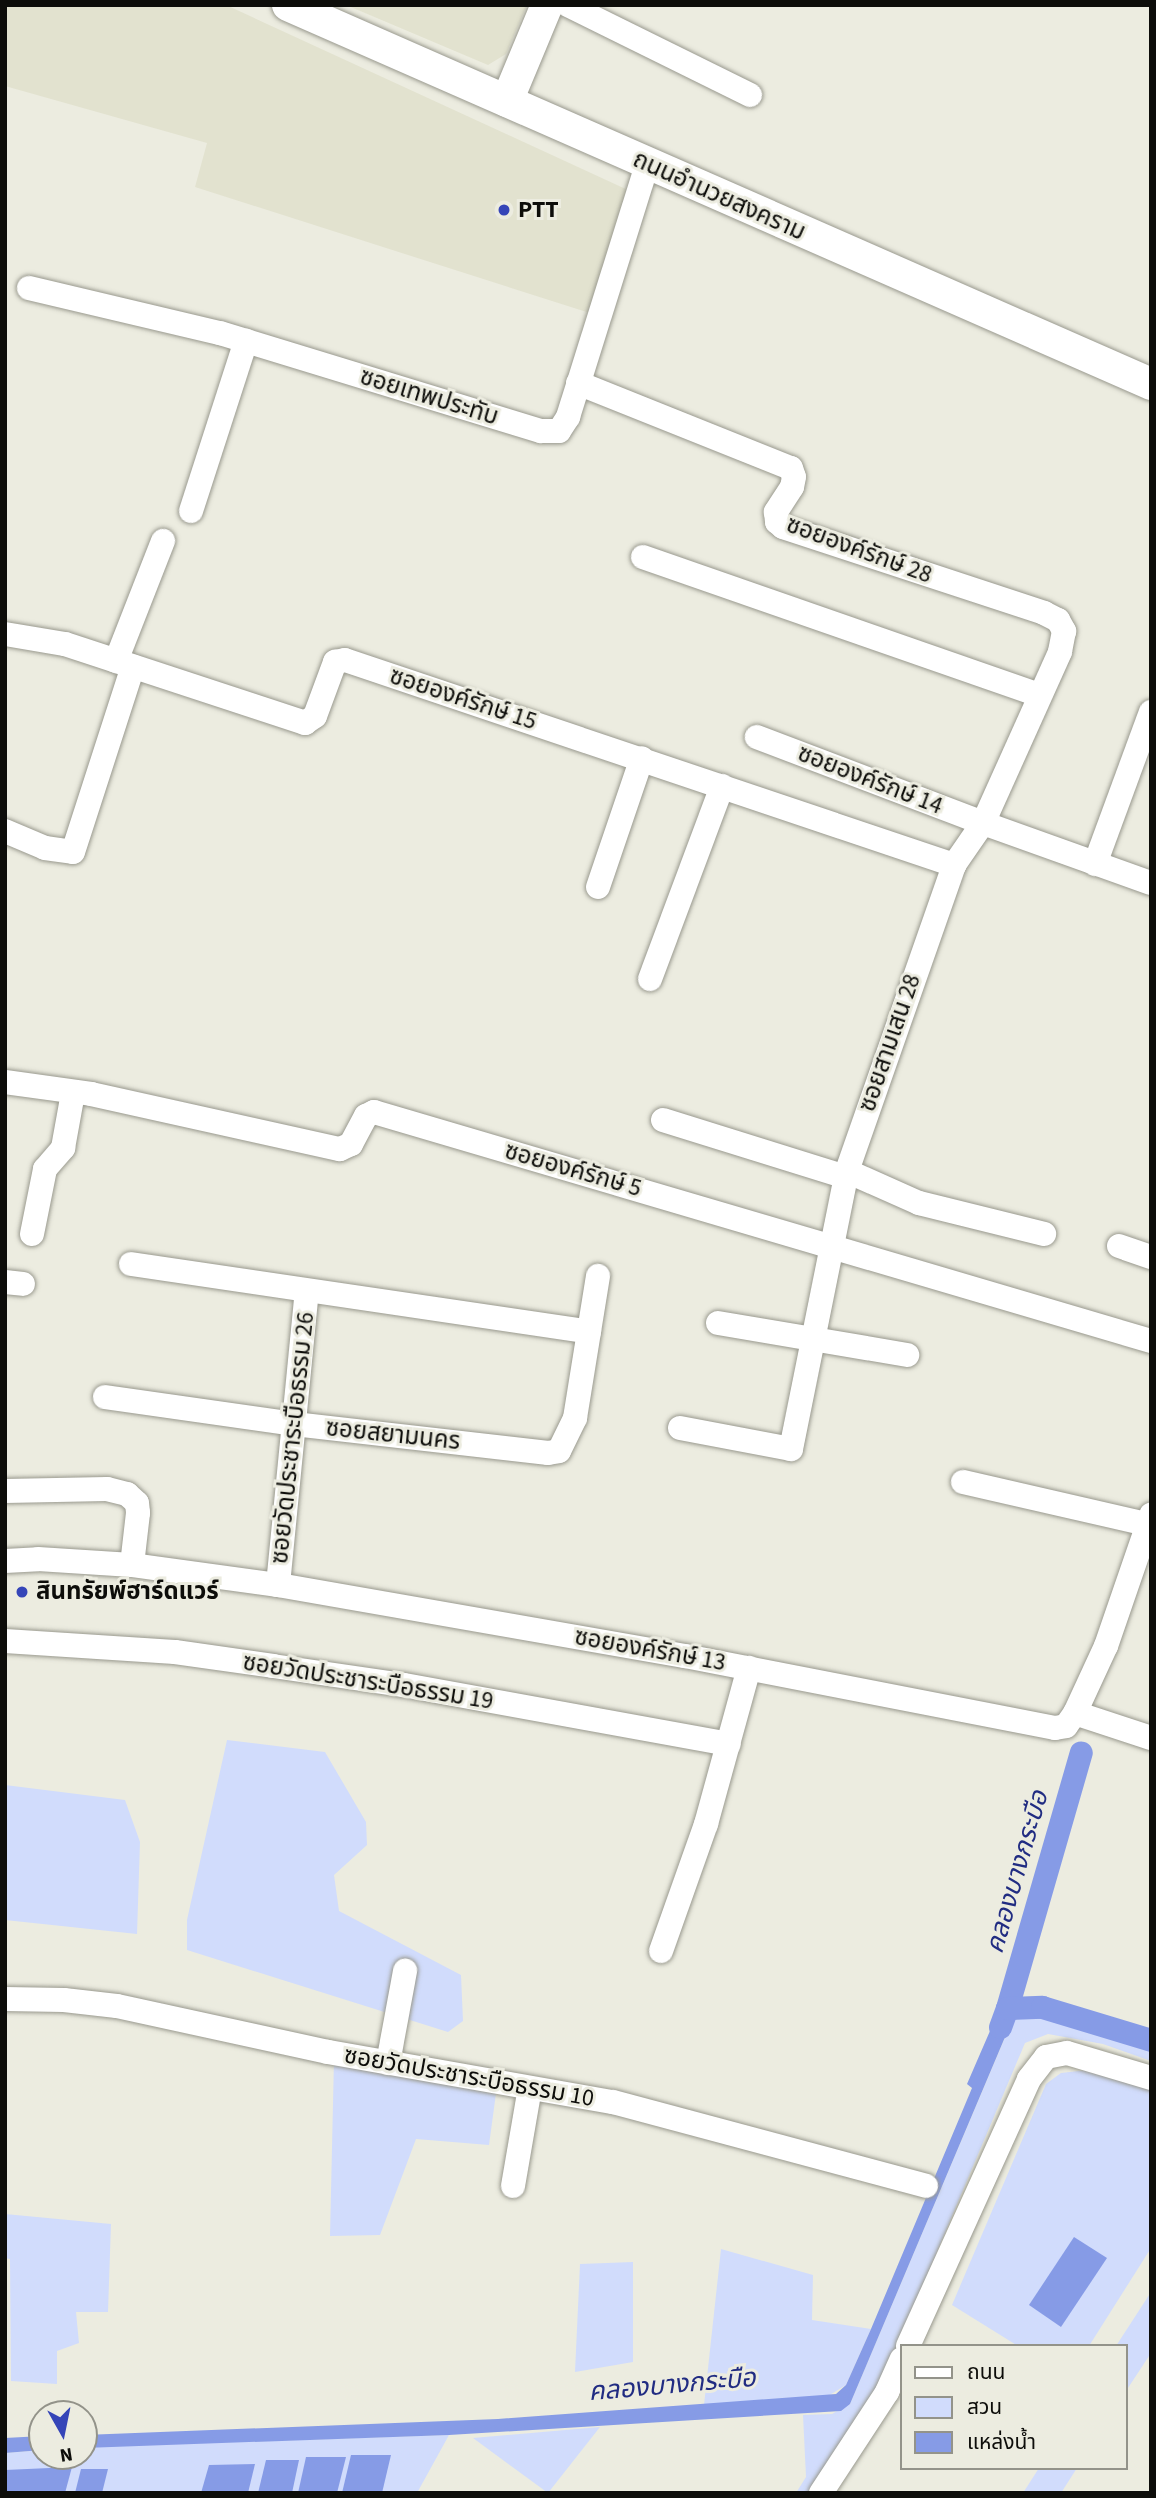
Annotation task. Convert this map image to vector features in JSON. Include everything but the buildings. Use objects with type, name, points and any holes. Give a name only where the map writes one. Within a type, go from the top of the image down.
[{"type":"street","name":"ถนนอำนวยสงคราม","points":[[288,5],[647,166],[1151,384]]},
{"type":"street","points":[[507,101],[547,5]]},
{"type":"street","points":[[568,5],[750,95]]},
{"type":"street","name":"ซอยเทพประทับ","points":[[29,288],[246,341],[541,431],[559,431],[568,417],[647,166]]},
{"type":"street","points":[[191,511],[246,341]]},
{"type":"street","name":"ซอยองค์รักษ์ 28","points":[[578,383],[791,468],[794,477],[792,487],[776,512],[777,522],[783,527],[1058,620],[1063,631],[1063,641],[983,823]]},
{"type":"street","points":[[5,831],[46,848],[73,852],[124,663],[163,541]]},
{"type":"street","points":[[643,557],[1040,695]]},
{"type":"street","name":"ซอยองค์รักษ์ 15","points":[[5,634],[65,644],[305,723],[315,716],[335,662],[345,660],[954,865]]},
{"type":"street","points":[[1095,863],[1151,712]]},
{"type":"street","name":"ซอยองค์รักษ์ 14","points":[[757,737],[983,823]]},
{"type":"street","points":[[598,887],[642,758]]},
{"type":"street","points":[[650,979],[722,786]]},
{"type":"street","points":[[983,823],[1151,883]]},
{"type":"street","name":"ซอยสามเสน 28","points":[[680,1429],[791,1449],[846,1174],[954,865],[983,823]]},
{"type":"street","name":"ซอยองค์รักษ์ 5","points":[[5,1082],[91,1094],[340,1149],[351,1144],[366,1116],[374,1112],[830,1244],[1151,1341]]},
{"type":"street","points":[[32,1234],[45,1169],[62,1148],[73,1093]]},
{"type":"street","points":[[663,1120],[846,1174],[919,1203],[1044,1234]]},
{"type":"street","points":[[1119,1246],[1151,1257]]},
{"type":"street","points":[[131,1264],[589,1332]]},
{"type":"street","name":"ซอยสยามนคร","points":[[105,1396],[294,1424],[548,1453],[559,1451],[575,1418],[598,1276]]},
{"type":"street","name":"ซอยวัดประชาระบือธรรม 26","points":[[278,1585],[307,1290]]},
{"type":"street","points":[[718,1323],[907,1356]]},
{"type":"street","points":[[963,1482],[1149,1519],[1106,1646],[1075,1713],[1151,1738]]},
{"type":"street","points":[[5,1492],[107,1489],[127,1494],[137,1503],[138,1513],[132,1564]]},
{"type":"street","name":"ซอยองค์รักษ์ 13","points":[[5,1561],[38,1559],[132,1564],[278,1585],[749,1668],[1055,1728],[1066,1726],[1075,1713]]},
{"type":"street","name":"ซอยวัดประชาระบือธรรม 19","points":[[5,1641],[175,1652],[404,1685],[729,1744]]},
{"type":"street","points":[[661,1951],[706,1824],[749,1668]]},
{"type":"street","points":[[388,2063],[405,1971]]},
{"type":"street","name":"ซอยวัดประชาระบือธรรม 10","points":[[5,1999],[64,2000],[117,2006],[388,2063],[613,2102],[926,2186]]},
{"type":"street","points":[[909,2344],[1028,2079],[1046,2057],[1067,2053],[1151,2078]]},
{"type":"street","points":[[513,2186],[530,2088]]},
{"type":"street","points":[[821,2493],[887,2392],[900,2363]]},
{"type":"shaded area","points":[[5,5],[226,5],[643,197],[596,315],[195,187],[207,143],[5,86]]},
{"type":"shaded area","points":[[346,5],[527,5],[506,54],[488,65]]},
{"type":"green space","points":[[227,1740],[325,1752],[366,1822],[367,1845],[334,1875],[339,1911],[461,1975],[463,2021],[448,2032],[187,1950],[187,1920]]},
{"type":"green space","points":[[5,1785],[125,1800],[140,1842],[137,1934],[5,1920]]},
{"type":"green space","points":[[1039,2011],[1151,2045],[1151,2061],[1103,2044],[1048,2034],[1025,2043],[886,2373],[809,2493],[796,2493],[806,2477],[803,2415],[832,2414],[850,2404],[1015,2014]]},
{"type":"green space","points":[[334,2059],[497,2086],[489,2145],[416,2139],[380,2235],[330,2236]]},
{"type":"green space","points":[[1087,2070],[1151,2088],[1151,2248],[1090,2344],[1015,2344],[952,2305],[1046,2084],[1061,2073]]},
{"type":"green space","points":[[5,2214],[111,2224],[108,2312],[76,2312],[79,2343],[57,2351],[57,2384],[11,2381],[10,2259],[5,2258]]},
{"type":"green space","points":[[721,2249],[813,2275],[812,2320],[871,2329],[846,2385],[828,2396],[704,2405]]},
{"type":"green space","points":[[633,2262],[633,2362],[575,2372],[580,2264]]},
{"type":"green space","points":[[1151,2292],[1151,2353],[1128,2388],[1128,2344],[1117,2344]]},
{"type":"green space","points":[[600,2427],[548,2493],[473,2438]]},
{"type":"green space","points":[[449,2435],[417,2493],[5,2493],[5,2453],[28,2451],[28,2470],[98,2470],[98,2447]]},
{"type":"green space","points":[[1038,2470],[1076,2470],[1061,2493],[1023,2493]]},
{"type":"water","points":[[1006,1994],[1019,2004],[850,2404],[841,2411],[449,2435],[98,2448],[98,2434],[498,2419],[836,2394],[846,2385],[871,2329],[972,2088],[967,2084]]},
{"type":"water","points":[[1074,2237],[1107,2258],[1061,2327],[1029,2305]]},
{"type":"water","points":[[28,2437],[28,2451],[5,2453],[5,2438]]},
{"type":"water","points":[[351,2455],[391,2455],[382,2493],[342,2493]]},
{"type":"water","points":[[306,2457],[346,2457],[337,2493],[298,2493]]},
{"type":"water","points":[[266,2460],[299,2460],[292,2493],[258,2493]]},
{"type":"water","points":[[255,2464],[248,2493],[201,2493],[209,2465]]},
{"type":"water","points":[[108,2469],[102,2493],[75,2493],[81,2470]]},
{"type":"water","points":[[5,2470],[71,2470],[65,2493],[5,2493]]},
{"type":"waterway","name":"คลองบางกระบือ","points":[[1007,2008],[1081,1752]]},
{"type":"waterway","name":"คลองบางกระบือ","points":[[1000,2027],[1007,2008],[1042,2007],[1151,2040]]},
{"type":"place","name":"PTT","points":[[504,210]]},
{"type":"place","name":"สินทรัยพ์ฮาร์ดแวร์","points":[[22,1592]]}]
